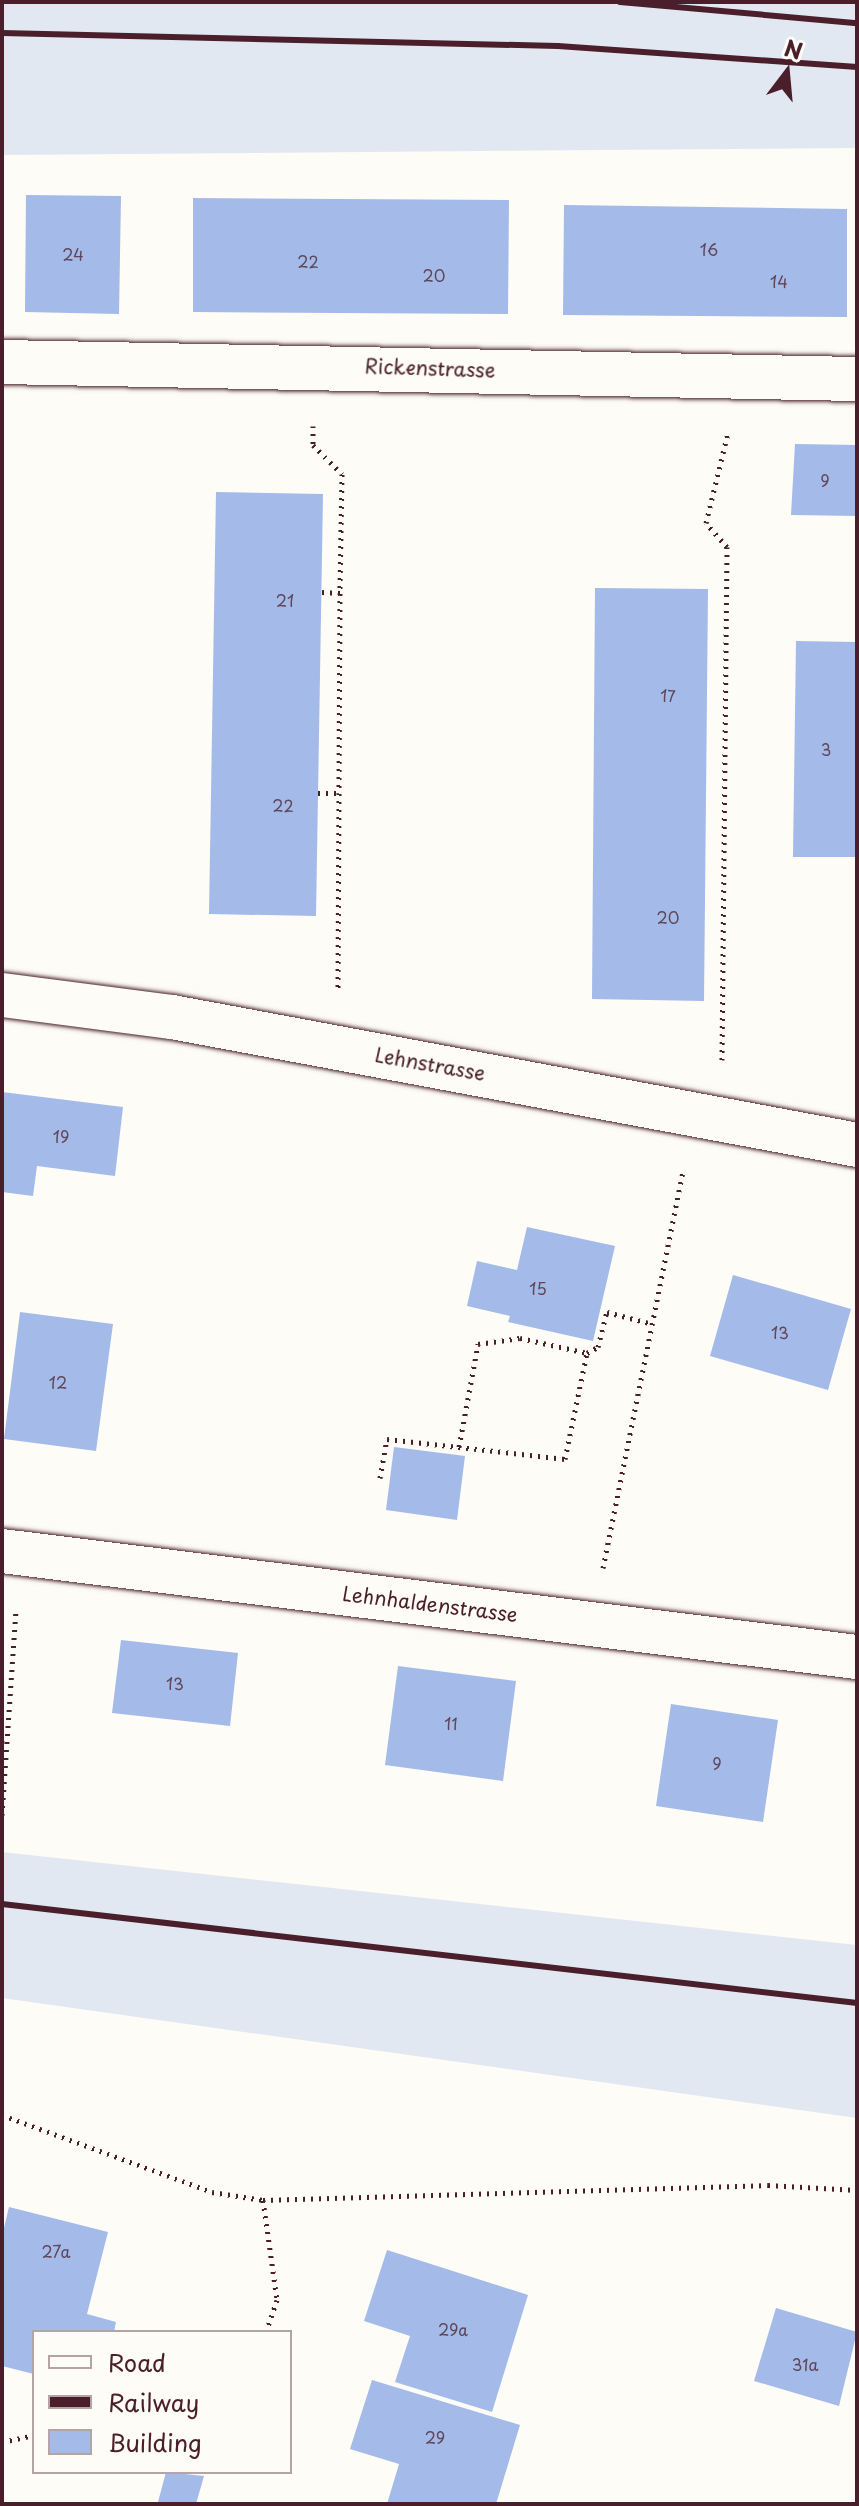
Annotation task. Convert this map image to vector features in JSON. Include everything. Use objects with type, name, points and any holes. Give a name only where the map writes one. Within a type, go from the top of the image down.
[{"type":"street","name":"Rickenstrasse","points":[[2,362],[857,379]]},
{"type":"street","name":"Lehnstrasse","points":[[2,995],[172,1017],[857,1145]]},
{"type":"street","name":"Lehnhaldenstrasse","points":[[2,1551],[857,1657]]},
{"type":"path","points":[[722,1040],[727,547],[706,523],[722,472],[729,419]]},
{"type":"path","points":[[328,461],[342,474],[338,1009]]},
{"type":"path","points":[[322,592],[340,593]]},
{"type":"path","points":[[318,793],[339,793]]},
{"type":"path","points":[[601,1579],[685,1157]]},
{"type":"path","points":[[459,1447],[478,1344],[520,1338],[587,1353],[598,1347],[607,1312],[653,1324]]},
{"type":"path","points":[[380,1478],[387,1439],[565,1459],[587,1353]]},
{"type":"path","points":[[2,1815],[17,1596]]},
{"type":"path","points":[[2,2115],[212,2192],[263,2200],[768,2185],[857,2190]]},
{"type":"path","points":[[263,2200],[277,2300],[267,2330]]},
{"type":"path","points":[[2,2442],[32,2435]]},
{"type":"shaded area","points":[[2,2],[857,2],[857,148],[2,155]]},
{"type":"shaded area","points":[[2,1852],[857,1945],[857,2118],[2,1998]]},
{"type":"building","points":[[26,195],[121,196],[119,314],[25,312]]},
{"type":"building","points":[[193,198],[509,200],[508,314],[193,312]]},
{"type":"building","points":[[564,205],[847,209],[847,317],[563,315]]},
{"type":"building","points":[[795,444],[857,445],[857,516],[791,515]]},
{"type":"building","points":[[216,492],[323,494],[316,916],[209,914]]},
{"type":"building","points":[[595,588],[708,589],[704,1001],[592,999]]},
{"type":"building","points":[[796,641],[857,642],[857,857],[793,857]]},
{"type":"building","points":[[2,1092],[123,1107],[115,1176],[37,1166],[33,1196],[2,1192]]},
{"type":"building","points":[[527,1227],[615,1246],[593,1341],[508,1322],[510,1316],[467,1306],[477,1261],[517,1270]]},
{"type":"building","points":[[733,1275],[851,1309],[828,1390],[710,1356]]},
{"type":"building","points":[[20,1312],[113,1324],[96,1451],[4,1439]]},
{"type":"building","points":[[394,1447],[465,1456],[457,1520],[386,1510]]},
{"type":"building","points":[[121,1640],[238,1653],[230,1726],[112,1713]]},
{"type":"building","points":[[398,1666],[516,1681],[503,1781],[385,1765]]},
{"type":"building","points":[[671,1704],[778,1720],[763,1822],[656,1806]]},
{"type":"building","points":[[9,2207],[108,2232],[87,2314],[116,2322],[114,2330],[32,2330],[32,2374],[2,2366],[2,2236]]},
{"type":"building","points":[[387,2250],[528,2295],[492,2412],[395,2382],[410,2336],[364,2321]]},
{"type":"building","points":[[776,2308],[857,2332],[839,2406],[754,2381]]},
{"type":"building","points":[[372,2380],[520,2425],[496,2504],[387,2504],[399,2464],[350,2449]]},
{"type":"building","points":[[165,2474],[204,2476],[196,2504],[158,2502]]},
{"type":"railway","points":[[620,2],[857,23]]},
{"type":"railway","points":[[2,33],[558,46],[857,67]]},
{"type":"railway","points":[[2,1904],[857,2003]]}]
